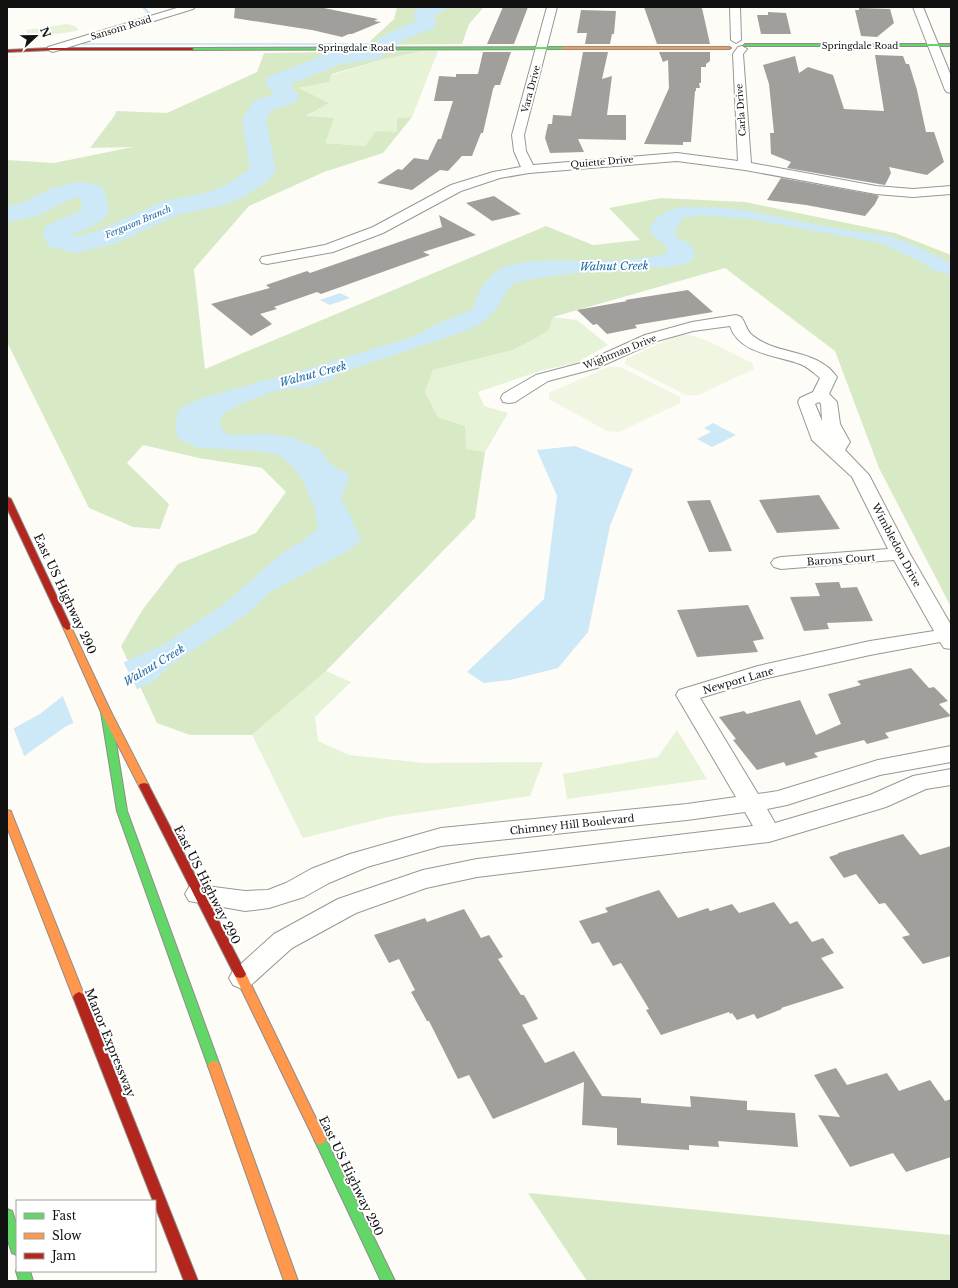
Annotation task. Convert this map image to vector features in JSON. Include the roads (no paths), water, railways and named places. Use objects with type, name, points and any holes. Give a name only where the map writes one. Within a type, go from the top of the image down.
[{"type":"main road","name":"Springdale Road","points":[[7,51],[52,49],[951,45]]},
{"type":"main road","name":"East US Highway 290","points":[[7,499],[106,712],[242,978],[388,1281]]},
{"type":"main road","points":[[106,712],[122,811],[291,1281]]},
{"type":"main road","name":"Manor Expressway","points":[[7,814],[21,854],[191,1281]]},
{"type":"main road","points":[[7,1215],[16,1246]]},
{"type":"street","name":"Sansom Road","points":[[52,49],[190,7]]},
{"type":"street","name":"Vara Drive","points":[[529,169],[520,151],[518,135],[552,7]]},
{"type":"street","name":"Carla Drive","points":[[735,7],[745,166]]},
{"type":"street","points":[[918,7],[951,90]]},
{"type":"street","name":"Quiette Drive","points":[[268,260],[328,249],[378,230],[456,188],[498,175],[529,169],[677,157],[745,166],[876,190],[913,193],[951,190]]},
{"type":"street","name":"Wimbledon Drive","points":[[736,320],[737,328],[747,340],[765,349],[808,362],[829,376],[820,395],[806,402],[821,440],[836,451],[860,474],[900,554],[949,639]]},
{"type":"street","name":"Wightman Drive","points":[[509,398],[542,378],[591,366],[651,338],[692,327],[736,320]]},
{"type":"street","name":"Barons Court","points":[[781,563],[900,554]]},
{"type":"street","name":"Newport Lane","points":[[769,833],[687,695],[773,670],[870,648],[949,639]]},
{"type":"street","name":"Chimney Hill Boulevard","points":[[198,894],[245,901],[269,899],[295,890],[320,876],[359,860],[440,837],[687,812],[779,799],[878,768],[951,754]]},
{"type":"street","points":[[242,978],[283,941],[347,906],[423,879],[477,868],[769,833],[878,801],[921,782],[951,777]]},
{"type":"water","name":"Walnut Creek","points":[[681,207],[708,207],[744,210],[838,229],[888,236],[905,241],[951,263],[951,275],[931,269],[924,263],[880,243],[750,219],[699,215],[683,218],[676,229],[675,236],[691,245],[695,256],[688,264],[666,267],[616,269],[552,276],[516,282],[509,288],[496,310],[481,324],[460,333],[340,373],[331,380],[310,387],[275,391],[243,403],[224,413],[218,424],[228,435],[264,434],[291,437],[319,449],[326,456],[327,461],[336,468],[348,473],[348,480],[341,500],[350,515],[361,540],[353,548],[270,592],[246,615],[169,666],[155,680],[65,727],[13,764],[7,732],[40,714],[64,695],[122,663],[163,645],[224,604],[281,554],[304,540],[318,528],[315,509],[300,475],[280,455],[259,451],[199,448],[178,439],[175,427],[179,409],[202,398],[310,368],[412,337],[441,322],[473,309],[477,297],[487,280],[502,268],[510,265],[537,261],[615,261],[665,254],[668,248],[649,232],[651,226],[660,215],[669,210]]},
{"type":"water","points":[[340,293],[350,298],[330,305],[320,300]]},
{"type":"water","points":[[713,423],[736,435],[712,447],[697,439],[711,432],[704,428]]},
{"type":"water","points":[[575,446],[633,469],[610,526],[588,632],[558,668],[510,680],[484,683],[467,672],[544,599],[557,496],[537,450]]},
{"type":"waterway","points":[[143,7],[149,13]]},
{"type":"waterway","name":"Ferguson Branch","points":[[7,214],[36,207],[67,191],[75,189],[92,192],[96,213],[57,231],[60,241],[75,245],[104,238],[173,207],[212,200],[235,191],[256,178],[263,171],[254,119],[263,105],[288,97],[276,82],[337,58],[370,54],[397,36],[427,24],[423,14],[437,7]]},
{"type":"waterway","points":[[83,44],[387,44]]}]
